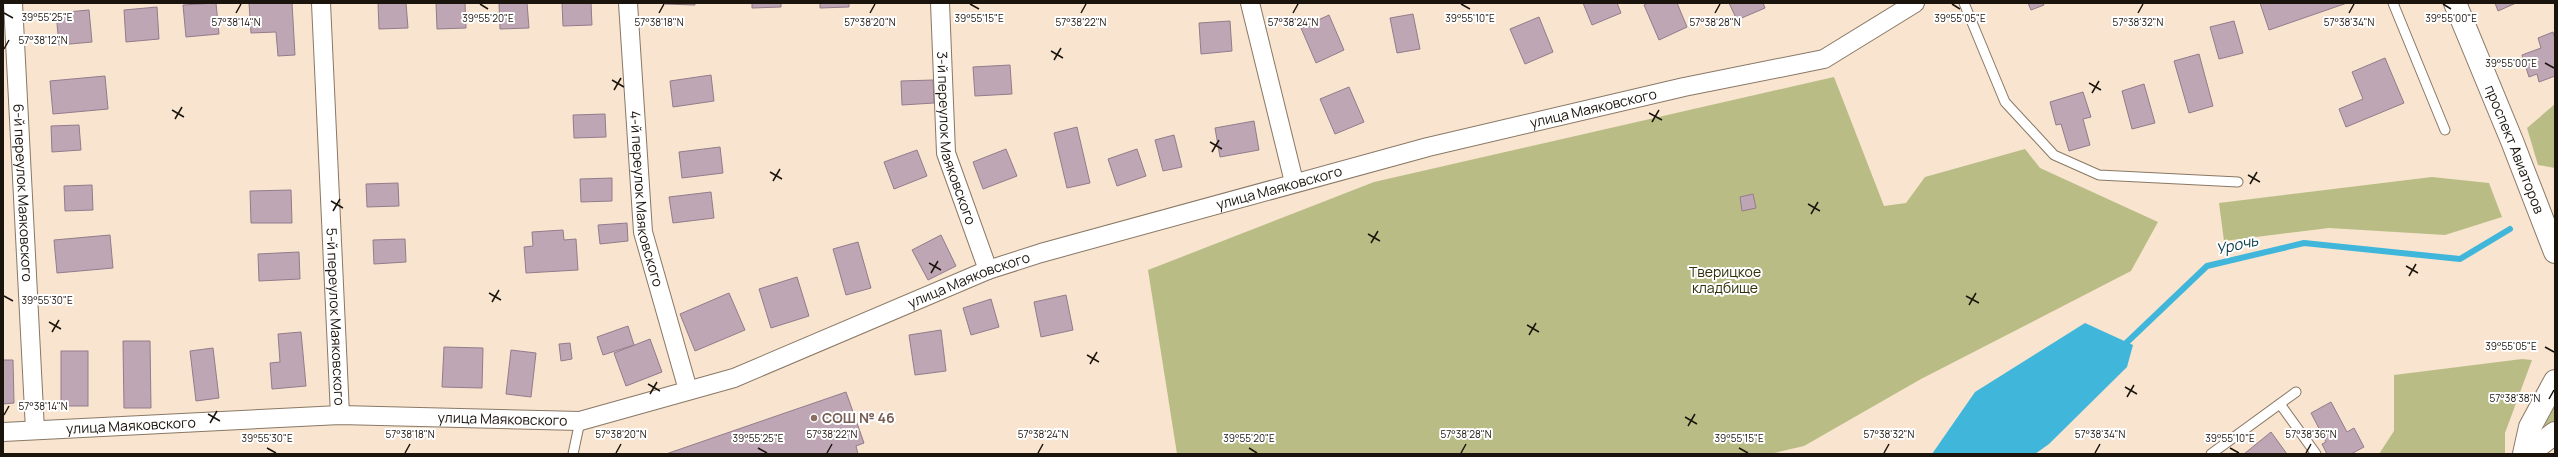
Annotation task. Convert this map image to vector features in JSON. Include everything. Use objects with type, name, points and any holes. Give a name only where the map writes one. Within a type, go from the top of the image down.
[{"type":"street","name":"6-й переулок Маяковского","points":[[13,3],[35,430]]},
{"type":"street","name":"5-й переулок Маяковского","points":[[321,3],[340,415]]},
{"type":"street","name":"4-й переулок Маяковского","points":[[628,3],[643,232],[688,390]]},
{"type":"street","name":"3-й переулок Маяковского","points":[[940,3],[946,153],[988,270]]},
{"type":"street","points":[[1250,3],[1294,182]]},
{"type":"street","name":"улица Маяковского","points":[[3,432],[340,415],[580,421],[734,378],[988,270],[1294,182],[1428,146],[1676,89],[1824,59],[1915,3]]},
{"type":"street","name":"проспект Авиаторов","points":[[2455,3],[2555,252]]},
{"type":"street","points":[[2524,454],[2530,427],[2555,381]]},
{"type":"street","points":[[2533,454],[2538,446],[2555,433]]},
{"type":"lane","points":[[1964,3],[2005,102],[2054,155],[2100,175],[2238,182]]},
{"type":"lane","points":[[2394,3],[2444,130]]},
{"type":"lane","points":[[2211,454],[2296,392]]},
{"type":"lane","points":[[2280,404],[2316,454]]},
{"type":"lane","points":[[573,454],[580,421]]},
{"type":"green space","name":"Тверицкое кладбище","points":[[1834,77],[1884,206],[1906,203],[1925,177],[2025,149],[2040,168],[2158,222],[2131,271],[1921,379],[1804,446],[1770,454],[1177,454],[1148,270],[1374,182]]},
{"type":"green space","points":[[2555,104],[2555,168],[2538,165],[2527,128]]},
{"type":"green space","points":[[2432,177],[2489,183],[2502,217],[2445,235],[2329,228],[2224,241],[2219,203]]},
{"type":"green space","points":[[2522,359],[2532,360],[2505,433],[2505,454],[2379,454],[2394,431],[2394,375]]},
{"type":"green space","points":[[2555,400],[2555,423],[2545,430],[2545,421]]},
{"type":"water","points":[[2085,323],[2133,345],[2127,367],[2049,444],[2035,454],[1932,454],[1975,392]]},
{"type":"building","points":[[216,3],[219,34],[186,37],[183,5]]},
{"type":"building","points":[[249,3],[292,3],[295,55],[278,56],[276,32],[251,33]]},
{"type":"building","points":[[378,3],[406,3],[408,28],[379,29]]},
{"type":"building","points":[[436,3],[465,3],[466,28],[437,29]]},
{"type":"building","points":[[499,3],[527,3],[529,28],[500,29]]},
{"type":"building","points":[[562,3],[591,3],[592,25],[563,26]]},
{"type":"building","points":[[695,3],[695,5],[665,4]]},
{"type":"building","points":[[752,3],[781,3],[781,7],[752,8]]},
{"type":"building","points":[[820,3],[849,3],[849,7],[820,8]]},
{"type":"building","points":[[1583,3],[1617,3],[1621,13],[1592,25]]},
{"type":"building","points":[[1648,3],[1677,3],[1687,27],[1659,40],[1644,5]]},
{"type":"building","points":[[1729,3],[1763,3],[1765,8],[1737,20]]},
{"type":"building","points":[[2028,3],[2043,3],[2044,5],[2031,10]]},
{"type":"building","points":[[2260,3],[2347,3],[2269,30]]},
{"type":"building","points":[[2495,3],[2516,3],[2498,11]]},
{"type":"building","points":[[157,7],[159,39],[126,42],[124,10]]},
{"type":"building","points":[[89,10],[92,42],[59,45],[56,13]]},
{"type":"building","points":[[1413,14],[1420,49],[1397,53],[1390,18]]},
{"type":"building","points":[[1329,15],[1344,50],[1316,63],[1301,28]]},
{"type":"building","points":[[1539,17],[1553,52],[1525,64],[1510,29]]},
{"type":"building","points":[[1230,21],[1232,51],[1201,54],[1199,23]]},
{"type":"building","points":[[2234,21],[2243,53],[2219,59],[2210,27]]},
{"type":"building","points":[[2553,32],[2555,39],[2555,76],[2539,82],[2537,74],[2529,77],[2522,55],[2541,48],[2538,38]]},
{"type":"building","points":[[2199,54],[2213,106],[2189,113],[2174,61]]},
{"type":"building","points":[[2385,58],[2404,103],[2346,127],[2339,109],[2363,99],[2352,72]]},
{"type":"building","points":[[1010,65],[1012,94],[975,96],[973,67]]},
{"type":"building","points":[[711,75],[714,101],[673,107],[670,81]]},
{"type":"building","points":[[105,76],[108,109],[53,114],[50,81]]},
{"type":"building","points":[[933,80],[934,103],[902,105],[901,81]]},
{"type":"building","points":[[2144,84],[2155,123],[2132,129],[2122,91]]},
{"type":"building","points":[[1349,87],[1364,122],[1335,134],[1320,99]]},
{"type":"building","points":[[2083,92],[2091,117],[2083,119],[2090,145],[2069,151],[2061,124],[2056,125],[2050,102]]},
{"type":"building","points":[[605,114],[606,137],[574,138],[573,115]]},
{"type":"building","points":[[1254,121],[1259,150],[1220,157],[1215,128]]},
{"type":"building","points":[[79,125],[81,150],[52,152],[51,126]]},
{"type":"building","points":[[1077,127],[1090,183],[1067,188],[1054,133]]},
{"type":"building","points":[[1174,135],[1182,167],[1163,171],[1155,140]]},
{"type":"building","points":[[720,147],[723,173],[682,178],[679,152]]},
{"type":"building","points":[[1006,149],[1017,176],[983,189],[973,162]]},
{"type":"building","points":[[1137,149],[1146,176],[1117,186],[1108,159]]},
{"type":"building","points":[[917,150],[927,176],[894,189],[884,162]]},
{"type":"building","points":[[612,178],[612,201],[581,202],[580,179]]},
{"type":"building","points":[[398,183],[399,206],[367,207],[366,184]]},
{"type":"building","points":[[92,185],[93,210],[65,211],[64,186]]},
{"type":"building","points":[[291,190],[292,223],[251,223],[250,191]]},
{"type":"building","points":[[711,192],[714,218],[673,223],[669,197]]},
{"type":"building","points":[[1753,194],[1756,208],[1742,211],[1740,197]]},
{"type":"building","points":[[627,223],[628,241],[600,244],[598,225]]},
{"type":"building","points":[[563,230],[564,240],[576,239],[578,270],[526,273],[524,247],[533,246],[532,232]]},
{"type":"building","points":[[110,235],[113,268],[57,273],[54,240]]},
{"type":"building","points":[[941,235],[956,266],[928,280],[912,250]]},
{"type":"building","points":[[405,239],[406,262],[374,264],[373,240]]},
{"type":"building","points":[[858,242],[871,288],[846,295],[833,249]]},
{"type":"building","points":[[299,252],[300,279],[259,281],[258,254]]},
{"type":"building","points":[[797,277],[809,316],[771,328],[759,289]]},
{"type":"building","points":[[729,293],[745,330],[695,351],[680,314]]},
{"type":"building","points":[[1066,295],[1073,330],[1041,337],[1034,302]]},
{"type":"building","points":[[991,299],[999,327],[971,335],[963,308]]},
{"type":"building","points":[[628,326],[634,345],[603,355],[597,337]]},
{"type":"building","points":[[941,330],[946,371],[915,375],[909,335]]},
{"type":"building","points":[[301,332],[306,386],[272,389],[270,363],[280,362],[278,334]]},
{"type":"building","points":[[650,339],[662,372],[626,386],[614,353]]},
{"type":"building","points":[[123,341],[150,341],[151,408],[124,408]]},
{"type":"building","points":[[570,343],[572,359],[561,361],[559,344]]},
{"type":"building","points":[[444,347],[483,348],[482,388],[442,387]]},
{"type":"building","points":[[213,348],[219,398],[196,401],[190,351]]},
{"type":"building","points":[[511,350],[536,353],[531,397],[506,394]]},
{"type":"building","points":[[61,351],[88,351],[88,406],[61,406]]},
{"type":"building","points":[[3,360],[13,360],[14,403],[3,404]]},
{"type":"building","name":"СОШ № 46","points":[[846,392],[864,443],[856,446],[858,454],[666,454]]},
{"type":"building","points":[[2331,402],[2347,432],[2354,428],[2364,447],[2351,454],[2327,454],[2322,444],[2326,442],[2311,413]]},
{"type":"building","points":[[2271,432],[2287,454],[2244,454]]},
{"type":"waterway","name":"Урочь","points":[[2122,347],[2207,266],[2304,243],[2460,259],[2510,229]]},
{"type":"place","name":"СОШ № 46","points":[[814,418]]}]
